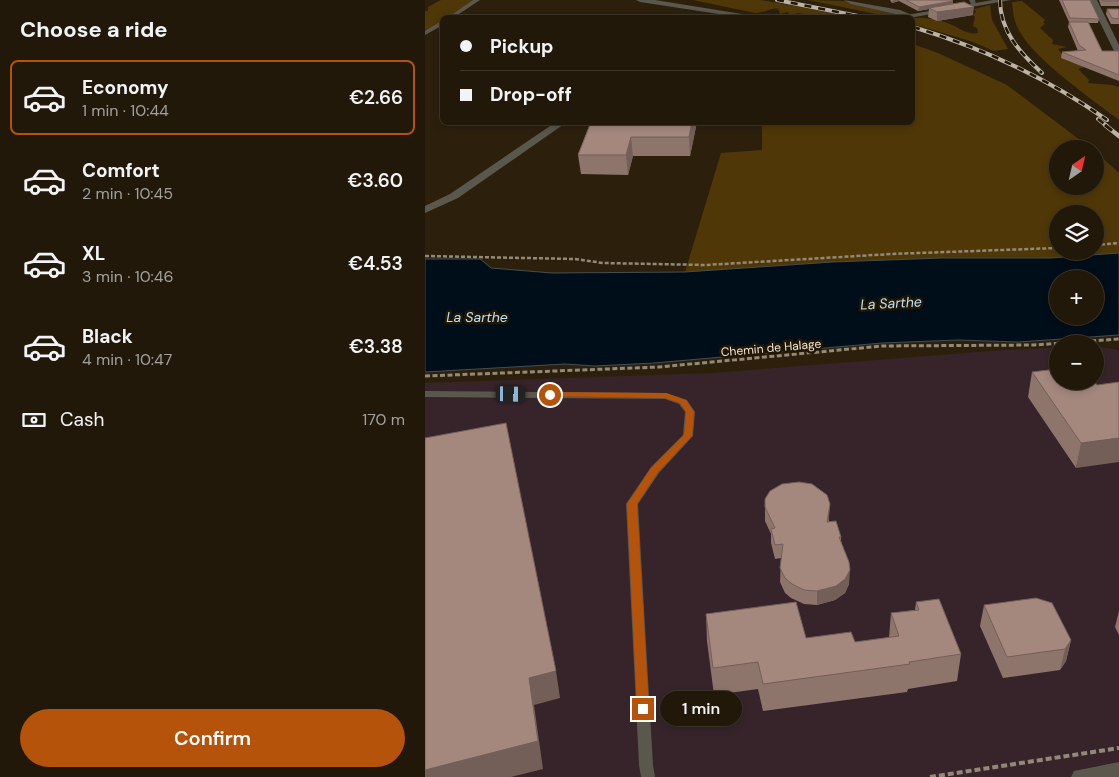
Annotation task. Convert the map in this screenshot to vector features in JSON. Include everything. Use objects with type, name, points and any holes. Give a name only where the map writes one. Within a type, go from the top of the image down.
[{"type":"street","points":[[640,0],[744,15]]},
{"type":"street","points":[[909,15],[963,7],[973,2],[1007,0]]},
{"type":"street","points":[[1093,0],[1118,50]]},
{"type":"street","points":[[1097,10],[1110,10]]},
{"type":"street","points":[[720,15],[724,12]]},
{"type":"street","points":[[425,210],[453,196],[559,125]]},
{"type":"street","points":[[1081,777],[1119,771]]},
{"type":"lane","points":[[454,15],[477,0]]},
{"type":"lane","points":[[847,0],[853,3],[909,15]]},
{"type":"lane","points":[[958,0],[963,7]]},
{"type":"lane","points":[[425,33],[440,24]]},
{"type":"lane","points":[[425,394],[666,396],[683,402],[690,412],[688,436],[655,470],[632,504],[645,755],[649,777]]},
{"type":"path","points":[[1104,244],[1119,243]]},
{"type":"path","points":[[425,256],[575,259],[603,263],[706,265],[891,254],[1049,248]]},
{"type":"path","name":"Chemin de Halage","points":[[425,376],[659,367],[882,346],[1034,345],[1119,339]]},
{"type":"path","points":[[930,777],[1119,748]]},
{"type":"shaded area","points":[[441,0],[477,0],[452,15],[440,15],[440,23],[425,33],[425,11],[428,11],[428,7]]},
{"type":"shaded area","points":[[693,0],[761,0],[846,15],[798,13],[789,15],[788,12],[780,14],[779,10],[774,9],[781,8],[774,8],[755,13]]},
{"type":"shaded area","points":[[808,0],[847,1],[905,14],[881,15]]},
{"type":"shaded area","points":[[1022,1],[1045,20],[1043,22],[1045,24],[1040,28],[1053,40],[1052,44],[1067,47],[1058,49],[1061,53],[1085,67],[1078,69],[1089,80],[1088,83],[1119,87],[1119,120],[1065,79],[1038,55],[1028,43],[1016,25],[1013,10],[1012,2]]},
{"type":"shaded area","points":[[990,5],[992,20],[1008,49],[994,51],[973,42],[915,25],[915,18],[933,19],[968,32],[978,33],[977,28],[973,26],[975,17],[973,15],[976,12],[974,9]]},
{"type":"shaded area","points":[[915,45],[938,53],[1007,85],[1080,140],[1049,140],[1049,195],[1104,195],[1104,159],[1119,173],[1119,253],[1104,254],[1104,205],[1049,205],[1049,258],[942,258],[833,262],[685,272],[721,153],[762,150],[762,125],[915,125]]},
{"type":"shaded area","points":[[1049,348],[1049,390],[1104,390],[1104,348],[1119,350],[1119,777],[425,777],[425,383],[712,373],[1004,350]]},
{"type":"water","name":"La Sarthe","points":[[1119,253],[1119,335],[1049,335],[1049,340],[1018,342],[958,340],[882,343],[654,363],[595,366],[565,364],[425,372],[425,259],[480,259],[491,268],[552,273],[685,272],[833,262],[942,258],[1104,260],[1104,254]]},
{"type":"building","points":[[906,0],[952,0],[953,1],[919,7]]},
{"type":"building","points":[[1062,0],[1090,0],[1099,19],[1070,18]]},
{"type":"building","points":[[1119,0],[1119,1],[1102,1]]},
{"type":"building","points":[[964,2],[974,7],[937,12],[929,8]]},
{"type":"building","points":[[1107,9],[1119,9],[1119,19],[1112,18]]},
{"type":"building","points":[[1069,22],[1088,22],[1102,51],[1119,51],[1119,75],[1062,52],[1086,50],[1079,45]]},
{"type":"building","points":[[590,125],[691,125],[689,137],[631,137],[626,155],[578,155]]},
{"type":"building","points":[[1049,370],[1049,390],[1104,390],[1104,384],[1119,382],[1119,438],[1081,443],[1032,372]]},
{"type":"building","points":[[506,423],[556,671],[529,678],[538,741],[425,770],[425,438]]},
{"type":"building","points":[[799,482],[812,484],[827,495],[830,504],[827,522],[836,521],[841,537],[839,537],[849,562],[850,570],[845,579],[836,586],[817,591],[804,590],[785,578],[780,568],[783,544],[775,545],[771,529],[775,528],[765,507],[765,499],[770,491],[782,484]]},
{"type":"building","points":[[1036,598],[1052,603],[1071,640],[1065,649],[1007,657],[984,605]]},
{"type":"building","points":[[939,599],[961,654],[909,662],[910,664],[763,684],[758,662],[713,668],[706,614],[796,602],[806,638],[851,632],[855,642],[899,636],[891,613],[919,610],[916,602]]},
{"type":"railway","points":[[777,0],[853,15]]},
{"type":"railway","points":[[1000,0],[1003,22],[1007,31],[1026,58],[1042,73]]},
{"type":"railway","points":[[915,28],[964,44],[1014,66],[1061,91],[1107,120]]},
{"type":"railway","points":[[1098,119],[1107,126]]},
{"type":"railway","points":[[1105,125],[1119,136]]},
{"type":"route","points":[[550,395],[666,396],[683,402],[690,412],[688,436],[655,470],[632,504],[643,709]]}]
